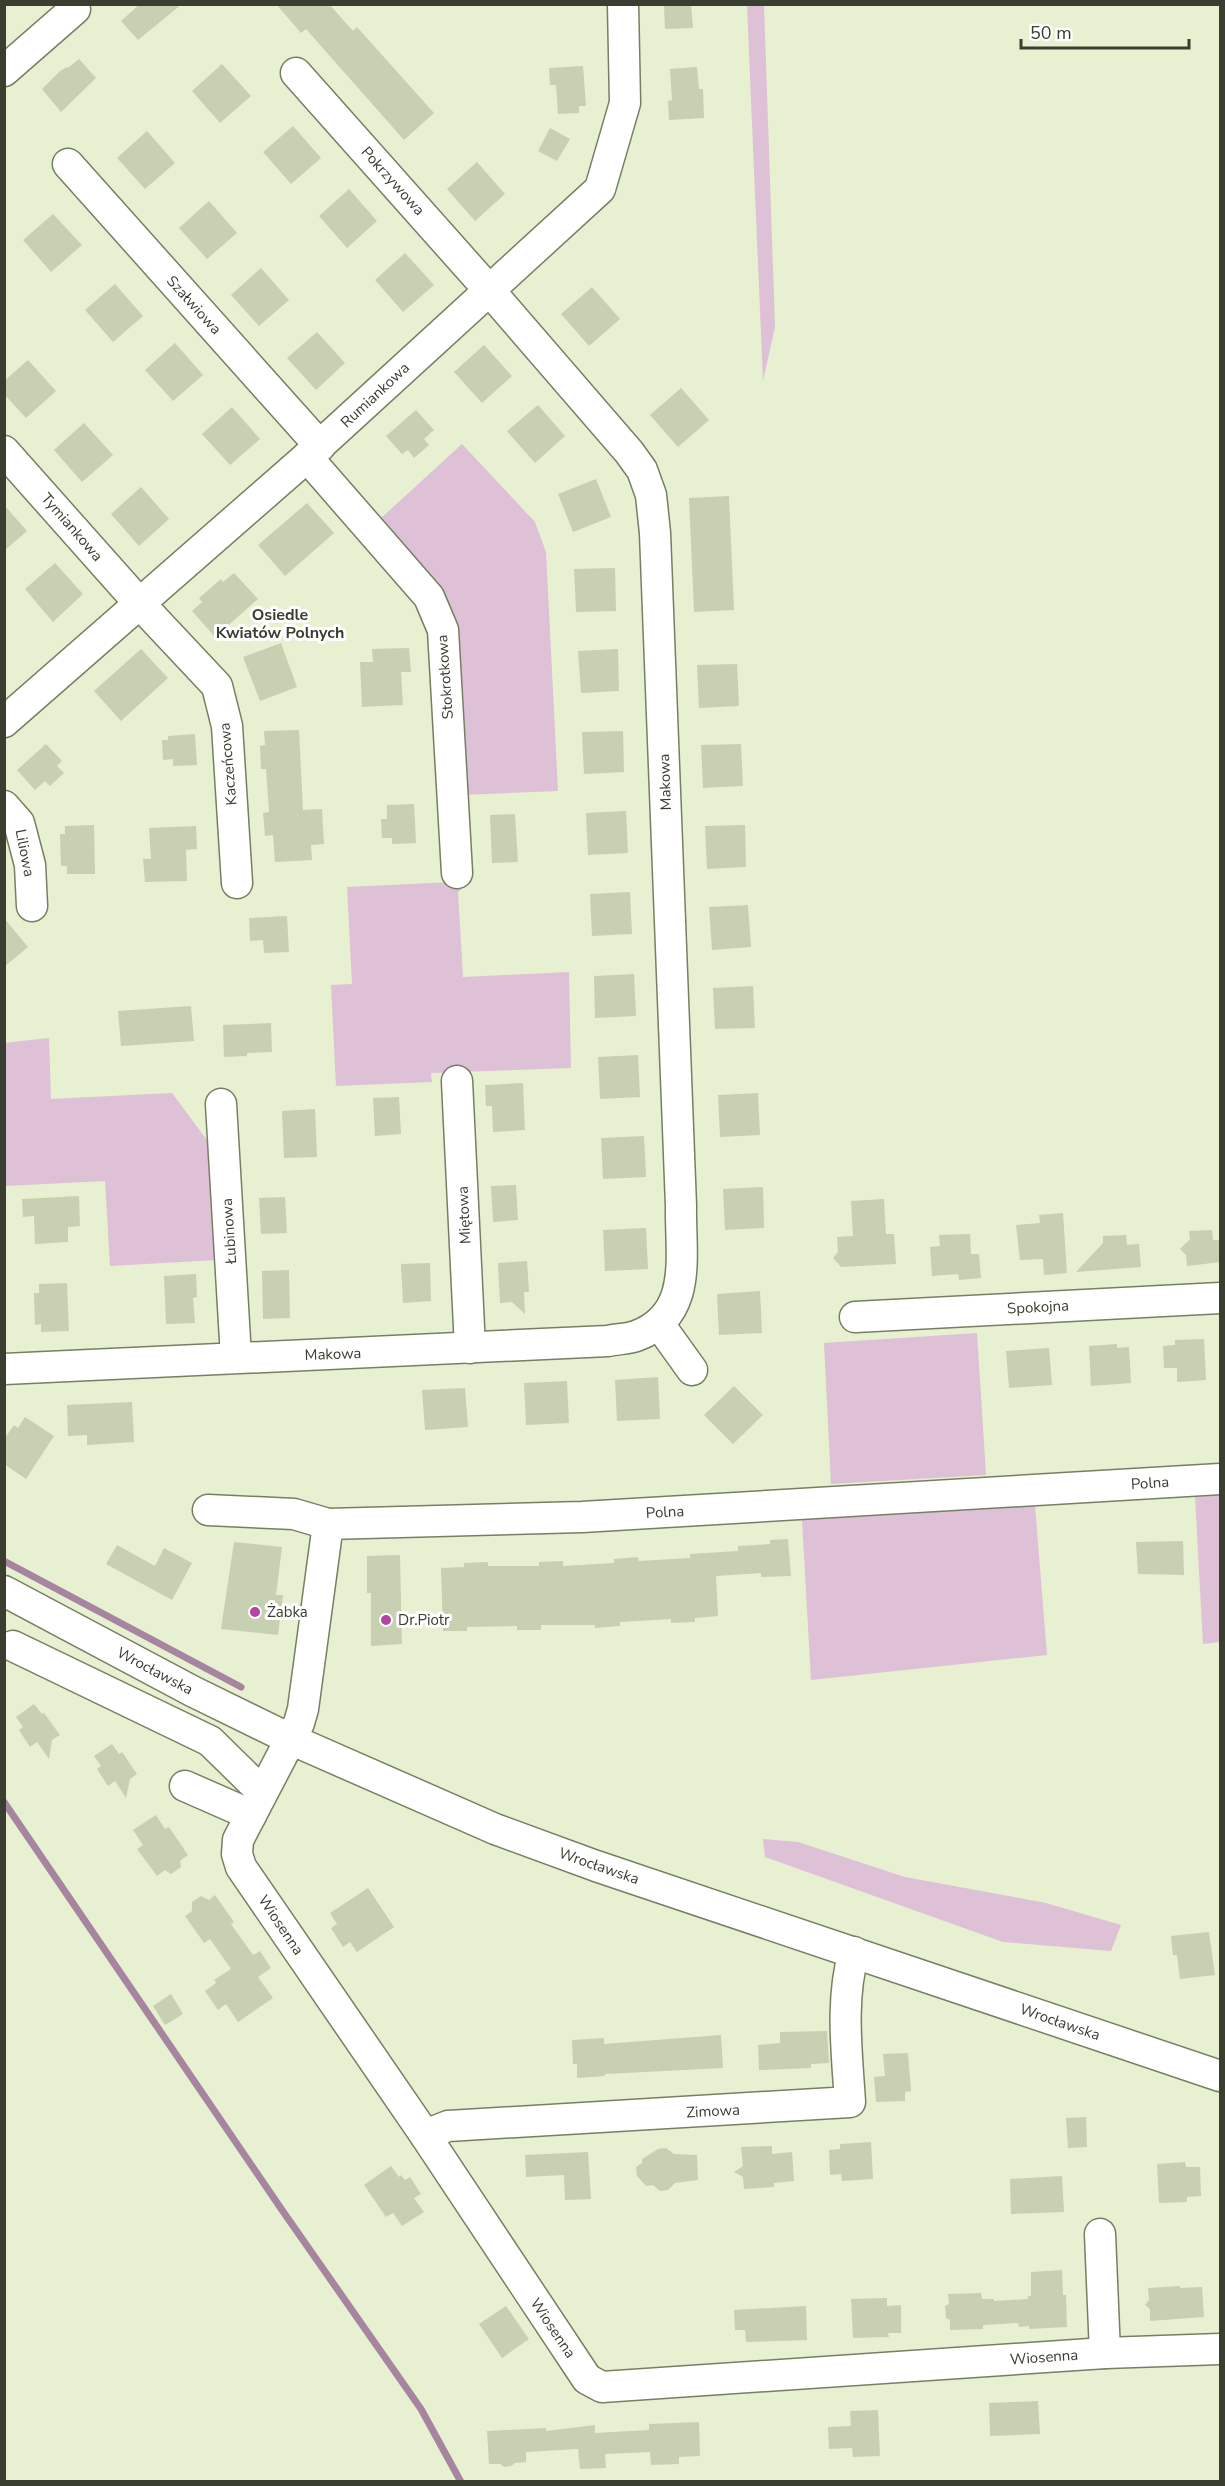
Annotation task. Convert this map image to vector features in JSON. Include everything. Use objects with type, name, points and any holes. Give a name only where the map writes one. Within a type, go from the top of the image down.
[{"type":"street","points":[[4,71],[75,9],[71,4]]},
{"type":"street","name":"Rumiankowa","points":[[4,722],[313,451],[600,189],[625,103],[623,4]]},
{"type":"street","name":"Pokrzywowa","points":[[296,73],[489,290]]},
{"type":"street","name":"Szałwiowa","points":[[68,164],[313,451]]},
{"type":"street","name":"Makowa","points":[[4,1369],[608,1341],[635,1337],[659,1324],[672,1311],[680,1289],[681,1206],[659,622],[651,495],[642,470],[629,452],[489,290]]},
{"type":"street","name":"Tymiankowa","points":[[4,451],[140,604]]},
{"type":"street","name":"Stokrotkowa","points":[[313,451],[429,597],[443,630],[457,873]]},
{"type":"street","name":"Kaczeńcowa","points":[[140,604],[217,686],[227,726],[237,883]]},
{"type":"street","name":"Liliowa","points":[[4,806],[19,823],[30,865],[32,906]]},
{"type":"street","name":"Miętowa","points":[[457,1081],[470,1348]]},
{"type":"street","name":"Łubinowa","points":[[221,1104],[237,1358]]},
{"type":"street","name":"Spokojna","points":[[855,1317],[1221,1298]]},
{"type":"street","points":[[659,1324],[692,1370]]},
{"type":"street","name":"Polna","points":[[208,1510],[294,1514],[327,1524],[582,1517],[1221,1479]]},
{"type":"street","points":[[290,1738],[299,1723],[303,1709],[327,1524]]},
{"type":"street","name":"Wrocławska","points":[[4,1591],[192,1691],[290,1738],[495,1829],[596,1866],[1221,2076]]},
{"type":"street","points":[[13,1646],[210,1741],[256,1804]]},
{"type":"street","name":"Wiosenna","points":[[290,1738],[238,1840],[237,1854],[241,1867],[425,2135],[587,2379],[602,2387],[1105,2353],[1221,2349]]},
{"type":"street","points":[[185,1786],[256,1804]]},
{"type":"street","name":"Zimowa","points":[[425,2135],[448,2126],[850,2102],[846,2022],[849,1969],[854,1952]]},
{"type":"street","points":[[1100,2234],[1105,2353]]},
{"type":"shaded area","points":[[747,5],[764,5],[775,327],[763,381]]},
{"type":"shaded area","points":[[462,444],[535,522],[546,552],[558,791],[460,795],[452,627],[379,520]]},
{"type":"shaded area","points":[[473,881],[458,892],[463,977],[569,972],[571,1068],[431,1073],[432,1082],[336,1086],[331,985],[352,984],[347,887]]},
{"type":"shaded area","points":[[49,1038],[51,1099],[172,1093],[212,1147],[217,1260],[110,1266],[105,1181],[5,1186],[4,1043]]},
{"type":"shaded area","points":[[977,1333],[986,1475],[831,1484],[824,1343]]},
{"type":"shaded area","points":[[1220,1495],[1220,1642],[1203,1644],[1195,1497]]},
{"type":"shaded area","points":[[1035,1506],[1047,1655],[811,1680],[802,1520]]},
{"type":"shaded area","points":[[763,1839],[798,1842],[905,1877],[1046,1903],[1121,1925],[1111,1951],[1003,1942],[765,1857]]},
{"type":"building","points":[[140,4],[182,4],[138,40],[121,21]]},
{"type":"building","points":[[276,4],[329,4],[353,31],[357,27],[434,113],[404,140],[306,29],[301,33]]},
{"type":"building","points":[[691,4],[693,28],[665,29],[664,6]]},
{"type":"building","points":[[79,59],[96,78],[61,112],[42,89],[60,71]]},
{"type":"building","points":[[222,64],[251,96],[220,123],[192,91]]},
{"type":"building","points":[[583,66],[586,106],[579,106],[579,113],[558,114],[556,85],[550,85],[549,68]]},
{"type":"building","points":[[697,67],[699,89],[703,89],[704,118],[669,120],[668,101],[672,100],[670,69]]},
{"type":"building","points":[[293,126],[321,158],[291,184],[263,152]]},
{"type":"building","points":[[550,128],[570,139],[557,161],[538,151]]},
{"type":"building","points":[[147,131],[175,163],[145,189],[117,158]]},
{"type":"building","points":[[477,162],[505,194],[475,221],[447,189]]},
{"type":"building","points":[[349,189],[377,221],[347,248],[319,216]]},
{"type":"building","points":[[209,201],[237,233],[207,259],[179,228]]},
{"type":"building","points":[[53,214],[82,245],[51,272],[23,240]]},
{"type":"building","points":[[405,253],[434,285],[403,312],[375,280]]},
{"type":"building","points":[[261,268],[289,300],[259,326],[231,295]]},
{"type":"building","points":[[115,284],[143,316],[113,342],[85,310]]},
{"type":"building","points":[[592,287],[620,319],[589,346],[561,314]]},
{"type":"building","points":[[317,332],[345,363],[316,390],[287,358]]},
{"type":"building","points":[[175,343],[203,375],[173,401],[145,370]]},
{"type":"building","points":[[484,345],[512,376],[482,403],[454,372]]},
{"type":"building","points":[[28,360],[56,391],[26,418],[4,394],[4,381]]},
{"type":"building","points":[[681,388],[709,420],[678,447],[650,415]]},
{"type":"building","points":[[538,405],[565,436],[535,463],[507,431]]},
{"type":"building","points":[[232,407],[260,439],[230,465],[202,434]]},
{"type":"building","points":[[416,410],[434,430],[424,439],[429,445],[414,458],[408,450],[402,454],[386,436]]},
{"type":"building","points":[[84,423],[113,455],[82,482],[54,450]]},
{"type":"building","points":[[596,479],[611,517],[573,532],[558,494]]},
{"type":"building","points":[[141,487],[169,519],[139,546],[111,514]]},
{"type":"building","points":[[729,496],[734,610],[694,612],[689,498]]},
{"type":"building","points":[[307,503],[334,533],[285,576],[258,545]]},
{"type":"building","points":[[4,505],[27,531],[4,551]]},
{"type":"building","points":[[55,563],[83,594],[53,622],[25,589]]},
{"type":"building","points":[[615,568],[616,611],[576,612],[574,569]]},
{"type":"building","points":[[234,573],[258,599],[215,637],[192,611],[202,602],[199,598],[221,579],[223,582]]},
{"type":"building","points":[[281,643],[297,687],[260,701],[243,657]]},
{"type":"building","points":[[409,648],[411,672],[401,672],[403,705],[362,707],[360,662],[373,662],[372,649]]},
{"type":"building","points":[[141,649],[168,678],[121,721],[94,691]]},
{"type":"building","points":[[618,649],[619,691],[581,693],[578,651]]},
{"type":"building","points":[[737,664],[739,706],[699,708],[697,665]]},
{"type":"building","points":[[299,730],[303,810],[322,809],[324,844],[311,845],[312,860],[275,862],[273,835],[265,836],[263,813],[269,812],[266,769],[261,769],[260,746],[265,745],[264,731]]},
{"type":"building","points":[[623,731],[624,772],[584,774],[582,732]]},
{"type":"building","points":[[195,734],[197,765],[173,766],[173,759],[163,760],[162,740],[168,740],[168,736]]},
{"type":"building","points":[[46,744],[62,761],[57,766],[64,773],[50,786],[45,781],[35,790],[17,770]]},
{"type":"building","points":[[741,744],[743,786],[703,788],[701,745]]},
{"type":"building","points":[[414,804],[416,843],[392,844],[392,838],[382,838],[381,819],[387,819],[387,805]]},
{"type":"building","points":[[626,811],[628,853],[588,855],[586,813]]},
{"type":"building","points":[[515,814],[518,862],[492,863],[490,815]]},
{"type":"building","points":[[94,825],[95,874],[67,874],[67,866],[61,866],[60,834],[65,834],[65,826]]},
{"type":"building","points":[[745,825],[746,867],[707,869],[705,826]]},
{"type":"building","points":[[196,826],[197,849],[186,850],[187,881],[145,882],[143,859],[151,859],[149,828]]},
{"type":"building","points":[[630,892],[632,934],[592,936],[590,894]]},
{"type":"building","points":[[748,905],[751,947],[712,950],[709,907]]},
{"type":"building","points":[[287,916],[289,952],[264,953],[263,940],[250,941],[249,918]]},
{"type":"building","points":[[4,918],[28,947],[4,967]]},
{"type":"building","points":[[634,974],[636,1016],[595,1018],[594,976]]},
{"type":"building","points":[[753,986],[755,1028],[715,1029],[713,988]]},
{"type":"building","points":[[191,1006],[194,1041],[121,1046],[118,1011]]},
{"type":"building","points":[[271,1023],[272,1052],[224,1057],[223,1025]]},
{"type":"building","points":[[638,1055],[640,1097],[600,1099],[598,1057]]},
{"type":"building","points":[[523,1083],[525,1130],[493,1132],[492,1106],[486,1106],[485,1085]]},
{"type":"building","points":[[758,1093],[760,1135],[720,1137],[718,1095]]},
{"type":"building","points":[[399,1097],[401,1134],[375,1136],[373,1098]]},
{"type":"building","points":[[315,1109],[317,1157],[284,1158],[282,1111]]},
{"type":"building","points":[[644,1136],[646,1177],[603,1179],[601,1138]]},
{"type":"building","points":[[516,1185],[518,1220],[493,1222],[491,1186]]},
{"type":"building","points":[[763,1187],[764,1228],[725,1230],[723,1189]]},
{"type":"building","points":[[79,1196],[80,1226],[68,1227],[68,1242],[35,1244],[34,1216],[23,1217],[22,1199]]},
{"type":"building","points":[[285,1197],[287,1233],[261,1234],[259,1198]]},
{"type":"building","points":[[884,1199],[886,1234],[894,1234],[896,1264],[841,1267],[833,1258],[838,1252],[837,1237],[853,1236],[851,1201]]},
{"type":"building","points":[[1063,1213],[1067,1273],[1044,1275],[1043,1259],[1020,1260],[1016,1225],[1040,1223],[1039,1215]]},
{"type":"building","points":[[646,1228],[648,1269],[605,1271],[603,1230]]},
{"type":"building","points":[[1212,1230],[1213,1240],[1221,1240],[1221,1262],[1187,1266],[1186,1255],[1180,1249],[1190,1239],[1189,1231]]},
{"type":"building","points":[[970,1234],[971,1254],[979,1254],[981,1278],[959,1280],[958,1274],[932,1276],[930,1247],[940,1246],[939,1235]]},
{"type":"building","points":[[1126,1235],[1127,1245],[1139,1244],[1141,1267],[1076,1272],[1103,1243],[1103,1236]]},
{"type":"building","points":[[527,1261],[529,1292],[524,1292],[525,1314],[512,1302],[500,1303],[498,1263]]},
{"type":"building","points":[[430,1263],[431,1301],[403,1303],[401,1264]]},
{"type":"building","points":[[289,1270],[290,1318],[263,1319],[262,1271]]},
{"type":"building","points":[[196,1274],[197,1297],[193,1298],[195,1323],[166,1324],[164,1276]]},
{"type":"building","points":[[67,1283],[69,1331],[41,1332],[41,1324],[35,1325],[34,1293],[39,1293],[39,1284]]},
{"type":"building","points":[[760,1291],[762,1333],[719,1335],[717,1294]]},
{"type":"building","points":[[1204,1339],[1206,1380],[1177,1382],[1177,1368],[1164,1368],[1163,1346],[1175,1345],[1175,1340]]},
{"type":"building","points":[[1117,1344],[1117,1348],[1129,1347],[1131,1383],[1091,1386],[1089,1346]]},
{"type":"building","points":[[1049,1348],[1052,1385],[1009,1388],[1006,1351]]},
{"type":"building","points":[[658,1377],[660,1419],[617,1421],[615,1380]]},
{"type":"building","points":[[567,1381],[569,1423],[526,1425],[524,1383]]},
{"type":"building","points":[[734,1386],[763,1415],[733,1444],[704,1415]]},
{"type":"building","points":[[465,1388],[468,1427],[425,1430],[422,1390]]},
{"type":"building","points":[[132,1402],[134,1442],[87,1445],[87,1435],[68,1436],[67,1405]]},
{"type":"building","points":[[25,1417],[54,1436],[26,1479],[4,1464],[4,1439],[14,1425],[18,1428]]},
{"type":"building","points":[[788,1539],[791,1576],[761,1577],[761,1573],[716,1576],[718,1616],[695,1618],[695,1622],[671,1623],[671,1619],[620,1622],[620,1626],[595,1628],[595,1625],[541,1625],[541,1630],[517,1630],[517,1626],[467,1627],[467,1631],[443,1631],[441,1568],[464,1567],[464,1563],[488,1562],[488,1566],[539,1566],[539,1562],[563,1561],[563,1566],[614,1563],[614,1559],[638,1557],[639,1561],[690,1558],[690,1554],[738,1551],[738,1546],[770,1544],[770,1540]]},
{"type":"building","points":[[1183,1541],[1184,1575],[1138,1574],[1136,1542]]},
{"type":"building","points":[[234,1542],[282,1547],[276,1595],[283,1595],[278,1635],[221,1629]]},
{"type":"building","points":[[117,1545],[155,1566],[164,1548],[192,1563],[172,1600],[106,1564]]},
{"type":"building","points":[[400,1555],[402,1644],[371,1646],[371,1593],[367,1593],[367,1556]]},
{"type":"building","points":[[34,1704],[42,1714],[44,1713],[60,1735],[52,1740],[49,1759],[37,1742],[30,1747],[19,1730],[23,1727],[16,1717]]},
{"type":"building","points":[[112,1744],[119,1754],[122,1752],[137,1774],[130,1779],[126,1798],[115,1781],[108,1786],[97,1769],[101,1766],[94,1756]]},
{"type":"building","points":[[156,1815],[165,1829],[169,1827],[188,1855],[180,1861],[181,1867],[171,1874],[165,1870],[157,1876],[137,1849],[143,1845],[133,1830]]},
{"type":"building","points":[[368,1888],[394,1927],[357,1952],[350,1942],[343,1947],[331,1928],[337,1924],[330,1913]]},
{"type":"building","points":[[215,1895],[234,1922],[231,1924],[253,1955],[260,1951],[271,1968],[258,1977],[273,1998],[238,2022],[226,2004],[218,2010],[205,1991],[216,1983],[214,1980],[231,1969],[210,1939],[204,1943],[185,1916],[192,1911],[192,1902],[201,1896],[209,1900]]},
{"type":"building","points":[[1209,1932],[1215,1975],[1180,1979],[1177,1955],[1173,1955],[1171,1936]]},
{"type":"building","points":[[171,1994],[183,2014],[165,2025],[153,2006]]},
{"type":"building","points":[[827,2031],[829,2063],[811,2064],[811,2068],[759,2070],[758,2045],[780,2043],[780,2032]]},
{"type":"building","points":[[721,2035],[723,2068],[605,2074],[605,2076],[577,2078],[577,2064],[573,2064],[572,2040],[604,2038],[604,2044]]},
{"type":"building","points":[[908,2053],[911,2091],[905,2092],[905,2101],[876,2102],[874,2077],[885,2076],[883,2054]]},
{"type":"building","points":[[1086,2117],[1087,2147],[1068,2148],[1066,2118]]},
{"type":"building","points":[[871,2142],[873,2179],[842,2181],[841,2174],[830,2175],[829,2150],[840,2149],[840,2144]]},
{"type":"building","points":[[772,2146],[772,2154],[792,2152],[794,2181],[774,2183],[774,2187],[744,2189],[743,2177],[734,2172],[743,2166],[741,2147]]},
{"type":"building","points":[[666,2148],[674,2154],[697,2155],[698,2180],[675,2183],[668,2190],[660,2191],[653,2185],[646,2186],[637,2176],[636,2167],[642,2163],[642,2159],[658,2149]]},
{"type":"building","points":[[588,2152],[591,2199],[565,2200],[564,2175],[526,2177],[525,2155]]},
{"type":"building","points":[[1185,2162],[1186,2167],[1200,2167],[1201,2196],[1187,2197],[1187,2202],[1159,2203],[1157,2164]]},
{"type":"building","points":[[391,2166],[399,2177],[401,2175],[405,2180],[410,2177],[421,2194],[414,2198],[424,2212],[402,2226],[393,2213],[386,2217],[364,2185]]},
{"type":"building","points":[[1062,2176],[1064,2212],[1011,2214],[1010,2179]]},
{"type":"building","points":[[1062,2270],[1063,2295],[1066,2295],[1067,2327],[1029,2329],[1029,2326],[1019,2327],[1018,2323],[983,2325],[983,2329],[950,2330],[950,2320],[946,2318],[945,2306],[949,2304],[948,2294],[981,2293],[982,2299],[994,2299],[994,2301],[1028,2299],[1028,2296],[1031,2296],[1031,2272]]},
{"type":"building","points":[[1180,2286],[1180,2288],[1202,2287],[1204,2317],[1150,2321],[1150,2309],[1145,2305],[1149,2300],[1148,2288]]},
{"type":"building","points":[[887,2298],[887,2306],[901,2305],[901,2333],[888,2333],[889,2337],[853,2338],[851,2299]]},
{"type":"building","points":[[506,2306],[529,2339],[502,2358],[479,2324]]},
{"type":"building","points":[[806,2306],[807,2340],[746,2342],[745,2330],[735,2330],[734,2310]]},
{"type":"building","points":[[1038,2401],[1040,2434],[990,2436],[989,2403]]},
{"type":"building","points":[[878,2410],[880,2456],[853,2457],[852,2448],[829,2449],[828,2427],[851,2426],[850,2411]]},
{"type":"building","points":[[699,2422],[700,2456],[679,2457],[679,2464],[651,2465],[650,2452],[605,2454],[606,2468],[580,2469],[578,2449],[526,2452],[526,2462],[504,2467],[500,2464],[489,2464],[487,2431],[546,2428],[546,2431],[595,2425],[595,2433],[649,2430],[649,2424]]},
{"type":"waterway","points":[[4,1561],[241,1687]]},
{"type":"waterway","points":[[4,1802],[282,2210],[421,2409],[461,2482]]},
{"type":"place","name":"Żabka","points":[[255,1612]]},
{"type":"place","name":"Dr.Piotr","points":[[386,1620]]},
{"type":"district","name":"Osiedle Kwiatów Polnych","points":[[280,624]]}]
